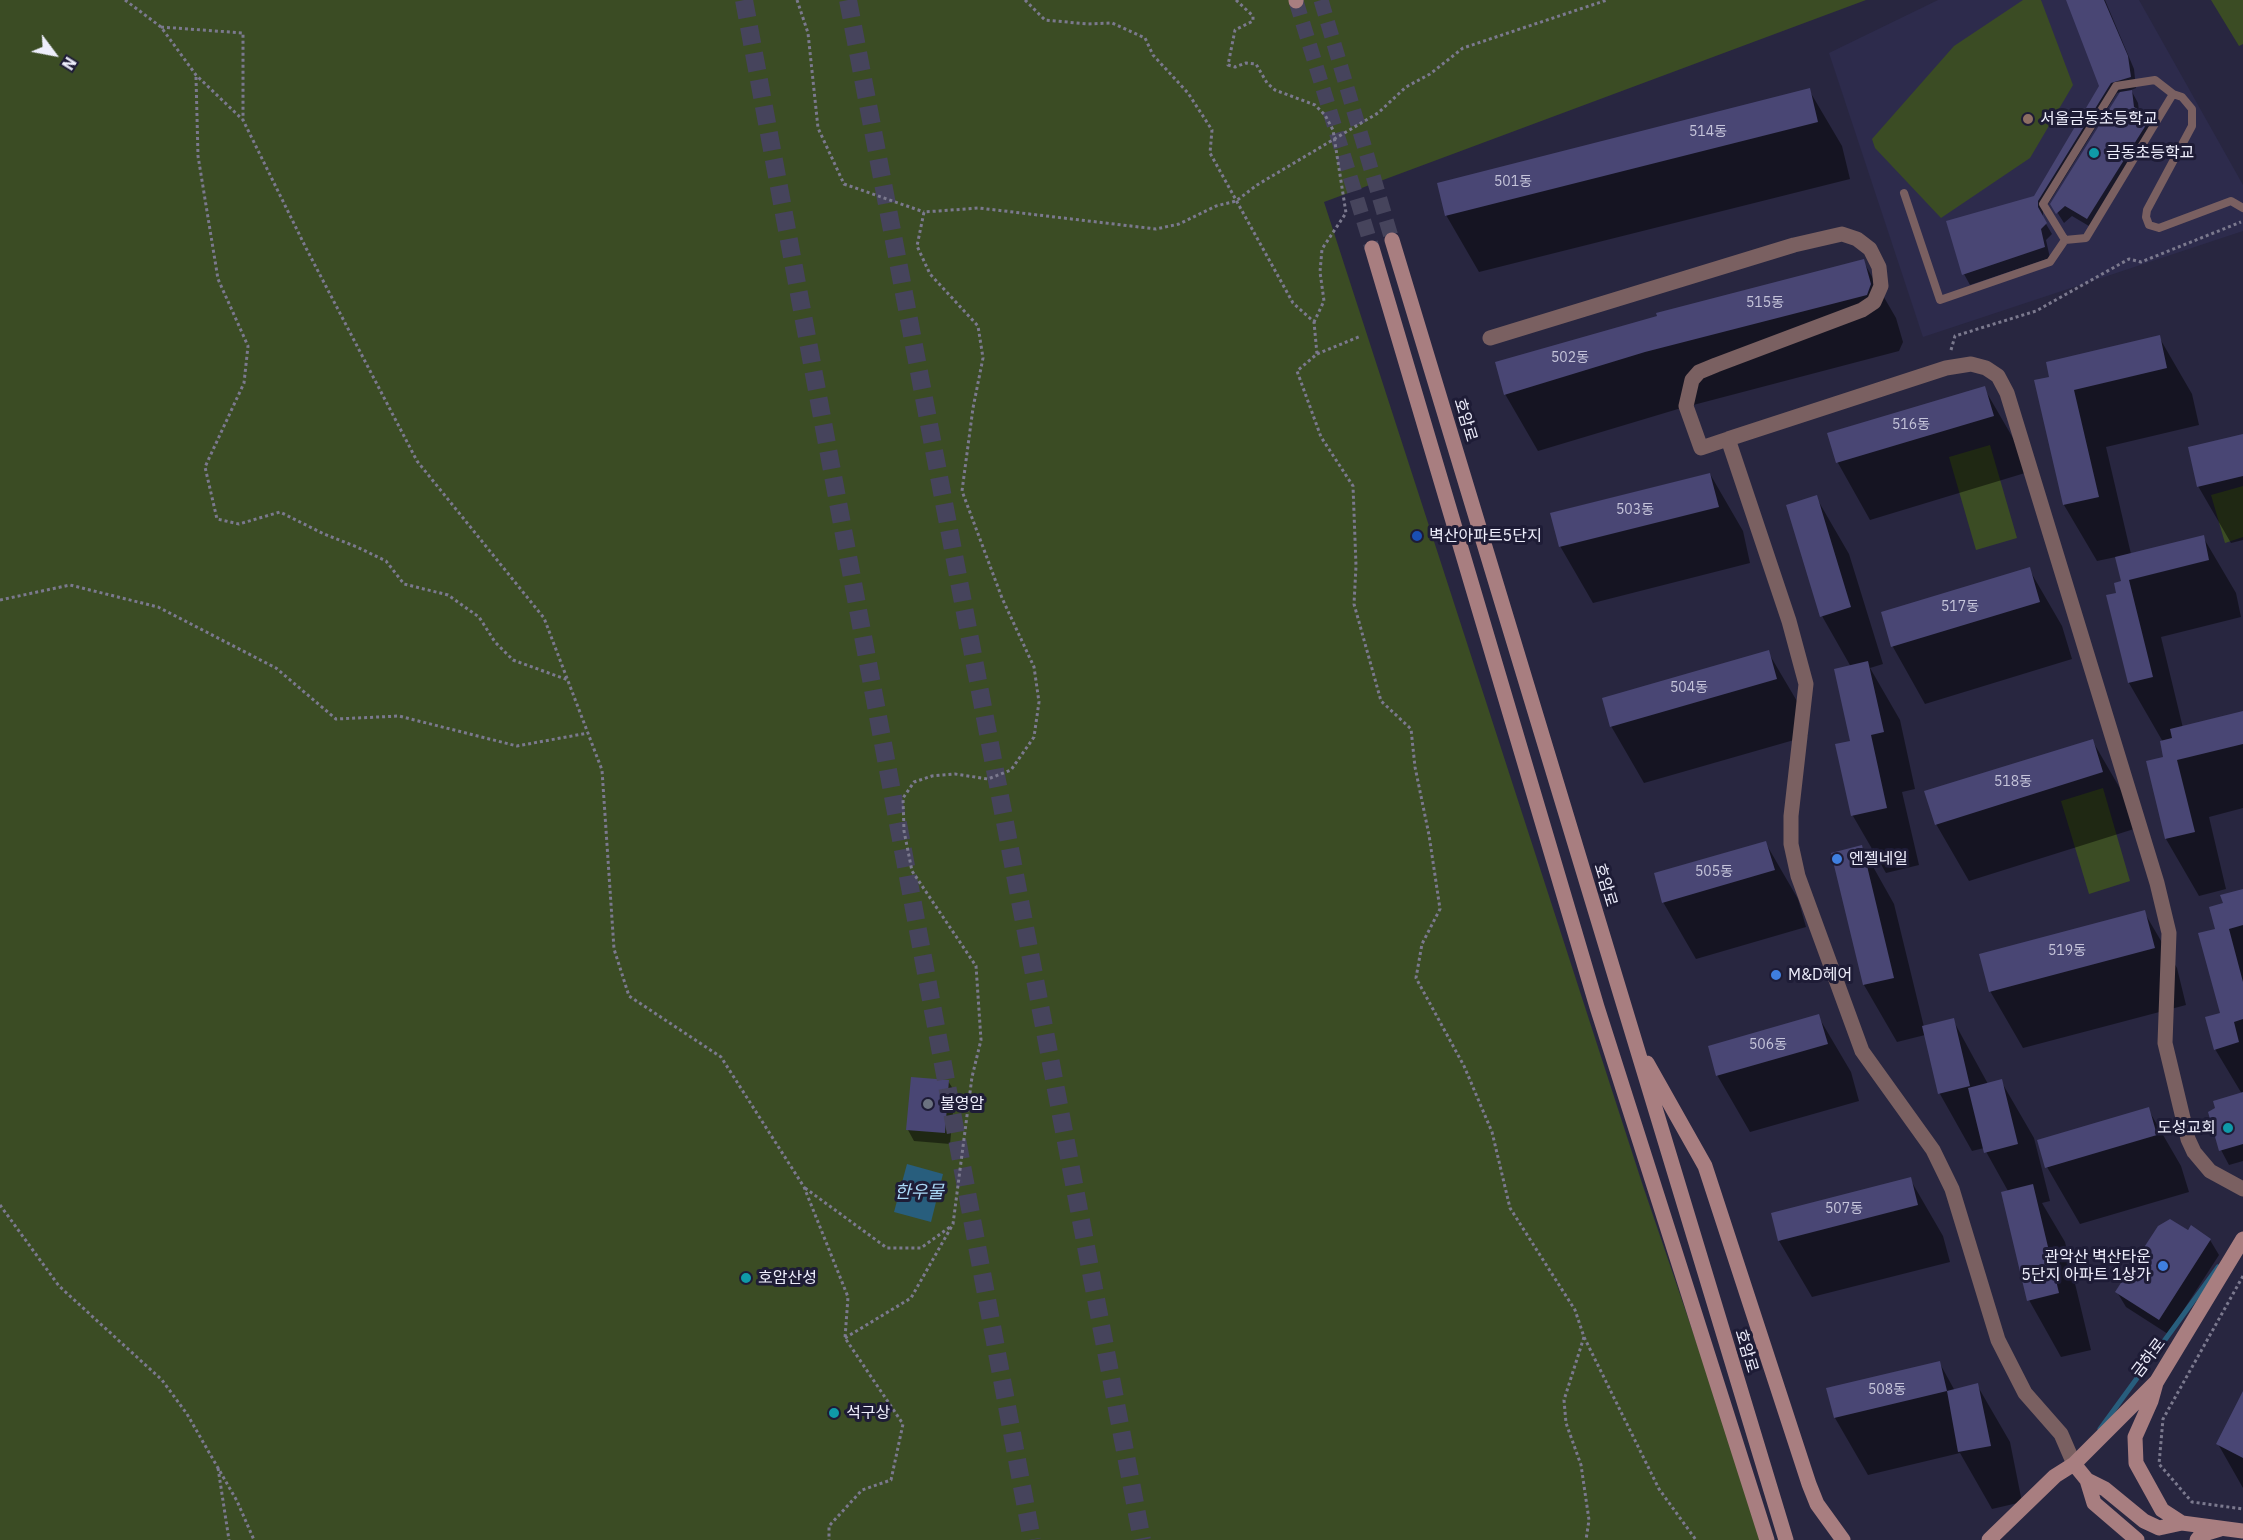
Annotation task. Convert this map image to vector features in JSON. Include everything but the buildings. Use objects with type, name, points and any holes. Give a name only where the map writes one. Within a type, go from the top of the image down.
[{"type":"main road","name":"호암로","points":[[1392,240],[1786,1540]]},
{"type":"main road","points":[[1372,248],[1597,1007],[1767,1540]]},
{"type":"main road","points":[[1632,1037],[1705,1166],[1809,1484],[1817,1504],[1843,1540]]},
{"type":"main road","name":"금하로","points":[[1989,1540],[2055,1476],[2074,1464],[2157,1381],[2243,1239]]},
{"type":"main road","points":[[2157,1381],[2135,1437],[2136,1463],[2162,1510],[2182,1523]]},
{"type":"main road","points":[[2074,1464],[2087,1480],[2094,1503],[2137,1540]]},
{"type":"main road","points":[[2087,1480],[2105,1489],[2144,1521],[2159,1528],[2182,1523],[2236,1530]]},
{"type":"main road","points":[[2197,1540],[2213,1530],[2236,1530]]},
{"type":"street","points":[[1490,338],[1794,245],[1842,234],[1857,239],[1870,249],[1879,267],[1881,286],[1874,302],[1862,310],[1699,372],[1692,380],[1686,406],[1701,448],[1946,368],[1971,364],[1986,368],[1998,376],[2007,393],[2157,883],[2169,933],[2165,1043],[2188,1139],[2194,1152],[2210,1171],[2243,1190]]},
{"type":"street","points":[[1728,439],[1788,621],[1806,684],[1791,816],[1791,844],[1798,876],[1862,1051],[1933,1150],[1952,1189],[1998,1340],[2025,1393],[2061,1434],[2074,1464]]},
{"type":"lane","points":[[2065,240],[2043,204],[2116,86],[2155,80],[2173,94],[2182,97],[2192,109],[2192,126],[2147,210],[2146,217],[2149,225],[2159,228],[2230,201],[2243,208]]},
{"type":"lane","points":[[2065,240],[2086,238],[2173,94]]},
{"type":"lane","points":[[1904,193],[1940,300],[2050,262],[2065,240]]},
{"type":"path","points":[[125,0],[162,27],[195,75],[243,120],[417,461],[544,618],[602,770],[614,949],[629,996],[721,1057],[804,1187],[848,1297],[845,1338],[903,1424],[891,1480],[862,1490],[829,1526],[829,1540]]},
{"type":"path","points":[[797,0],[808,33],[818,128],[844,184],[924,212],[979,208],[1156,229],[1179,224],[1216,206],[1236,201],[1257,185],[1378,113],[1406,87],[1430,74],[1463,48],[1607,0]]},
{"type":"path","points":[[1025,0],[1045,20],[1088,24],[1112,22],[1145,38],[1153,55],[1188,93],[1212,130],[1210,153],[1293,303],[1314,322]]},
{"type":"path","points":[[1236,0],[1253,16],[1253,21],[1235,30],[1228,65],[1235,67],[1246,63],[1256,64],[1267,83],[1275,90],[1316,105],[1334,130],[1346,213],[1343,221],[1326,239],[1322,249],[1320,272],[1324,301],[1314,322],[1317,354]]},
{"type":"path","points":[[162,27],[243,33],[243,120]]},
{"type":"path","points":[[195,75],[198,156],[218,279],[248,346],[244,383],[205,467],[217,519],[239,524],[280,512],[324,534],[357,547],[386,561],[404,584],[448,595],[480,617],[495,642],[513,660],[568,680]]},
{"type":"path","points":[[845,1338],[911,1298],[952,1224],[972,1077],[981,1040],[976,966],[912,871],[904,831],[903,798],[914,782],[932,776],[955,774],[988,779],[1011,770],[1034,737],[1040,702],[1034,667],[1002,598],[962,491],[973,408],[983,358],[978,326],[930,274],[917,246],[924,212]]},
{"type":"path","points":[[1946,368],[1955,336],[2036,311],[2129,259],[2141,262],[2243,222]]},
{"type":"path","points":[[1361,336],[1317,354],[1297,371],[1322,437],[1353,486],[1356,566],[1354,604],[1381,700],[1411,729],[1415,768],[1429,835],[1440,909],[1422,944],[1416,978],[1464,1066],[1492,1132],[1510,1208],[1575,1310],[1584,1337],[1659,1489],[1696,1540]]},
{"type":"path","points":[[0,600],[70,585],[158,607],[276,668],[336,719],[399,716],[517,746],[588,733]]},
{"type":"path","points":[[804,1187],[887,1248],[921,1248],[952,1224]]},
{"type":"path","points":[[0,1205],[59,1286],[162,1380],[187,1414],[218,1466],[254,1540]]},
{"type":"path","points":[[2243,1276],[2163,1419],[2159,1464],[2192,1502],[2243,1509]]},
{"type":"path","points":[[1584,1337],[1564,1400],[1566,1423],[1581,1465],[1589,1520],[1586,1540]]},
{"type":"path","points":[[218,1466],[229,1540]]},
{"type":"shaded area","name":"서울금동초등학교","points":[[1938,0],[2139,0],[2243,185],[2243,231],[1923,337],[1829,53]]},
{"type":"green space","points":[[0,0],[1866,0],[1324,202],[1643,1186],[1764,1540],[0,1540]]},
{"type":"green space","points":[[2023,0],[2041,0],[2073,85],[2030,158],[1941,218],[1875,148],[1872,139],[1954,46]]},
{"type":"green space","points":[[2211,0],[2243,0],[2243,44],[2239,46]]},
{"type":"green space","points":[[1990,445],[2017,538],[1976,550],[1949,457]]},
{"type":"green space","points":[[2243,486],[2243,537],[2225,543],[2211,495]]},
{"type":"green space","points":[[2103,788],[2130,881],[2089,894],[2061,801]]},
{"type":"water","name":"한우물","points":[[907,1164],[943,1174],[931,1222],[894,1212]]},
{"type":"waterway","points":[[2100,1429],[2218,1267]]},
{"type":"tunnel","points":[[744,0],[1032,1540]]},
{"type":"tunnel","points":[[848,0],[1142,1540]]},
{"type":"tunnel","points":[[1321,0],[1392,240]]},
{"type":"tunnel","points":[[1296,1],[1372,248]]},
{"type":"place","name":"서울금동초등학교","points":[[2028,119]]},
{"type":"place","name":"금동초등학교","points":[[2094,153]]},
{"type":"place","name":"벽산아파트5단지","points":[[1417,536]]},
{"type":"place","name":"엔젤네일","points":[[1837,859]]},
{"type":"place","name":"M&D헤어","points":[[1776,975]]},
{"type":"place","name":"불영암","points":[[928,1104]]},
{"type":"place","name":"도성교회","points":[[2228,1128]]},
{"type":"place","name":"관악산 벽산타운 5단지 아파트 1상가","points":[[2163,1266]]},
{"type":"place","name":"호암산성","points":[[746,1278]]},
{"type":"place","name":"석구상","points":[[834,1413]]}]
